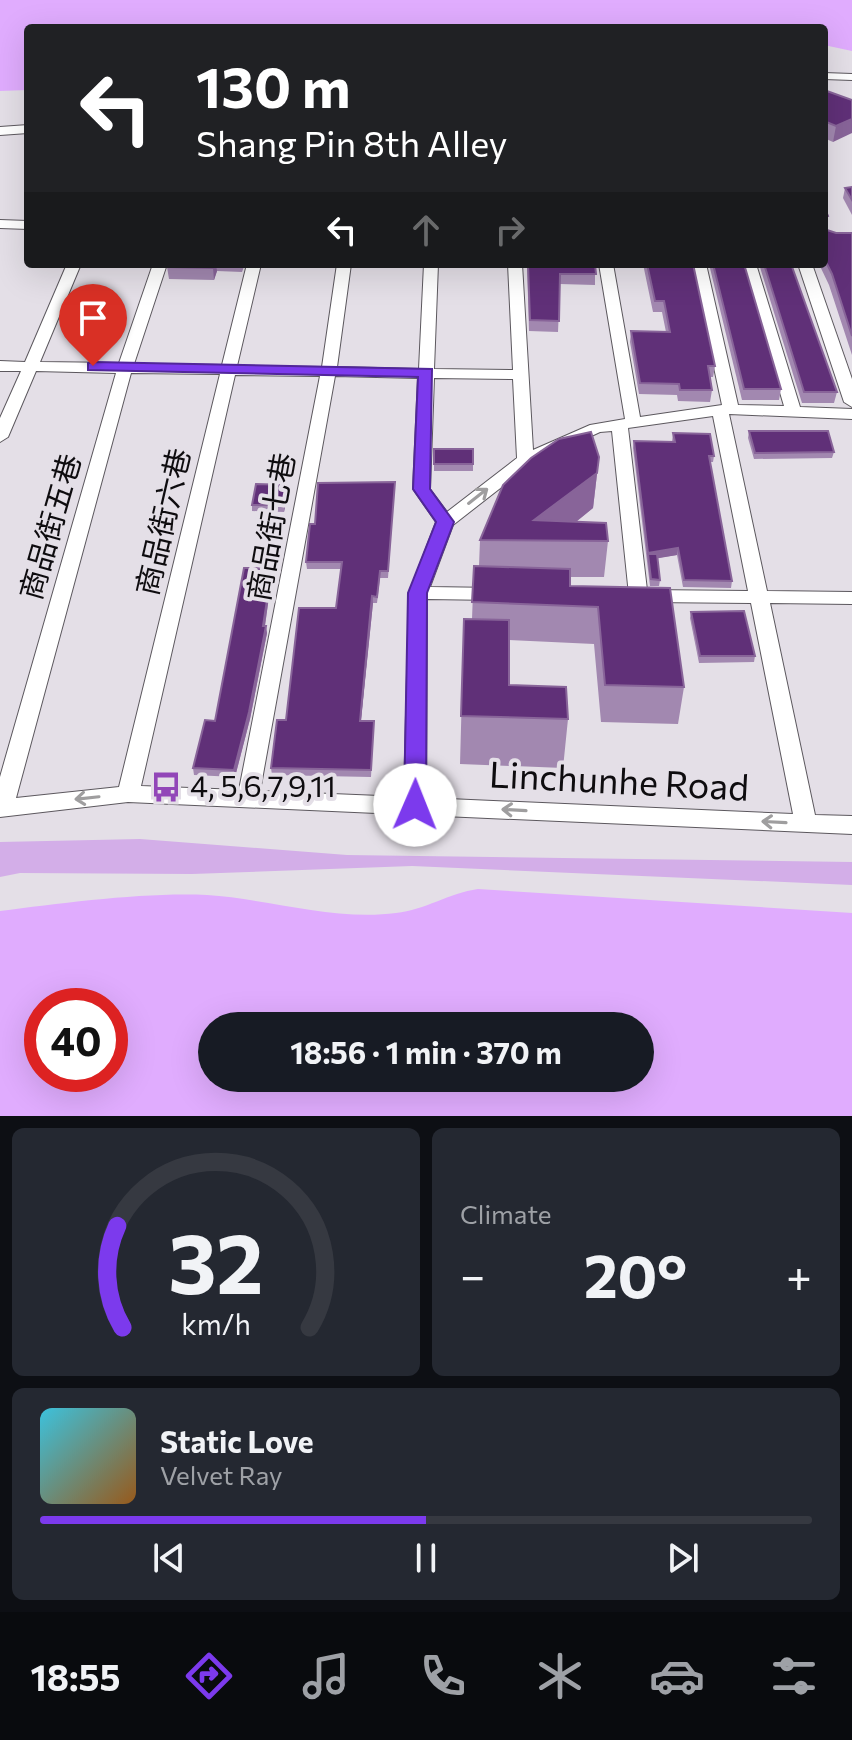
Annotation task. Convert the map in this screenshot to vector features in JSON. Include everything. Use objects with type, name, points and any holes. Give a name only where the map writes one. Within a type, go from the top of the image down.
[{"type":"street","points":[[828,76],[852,77]]},
{"type":"street","points":[[0,131],[24,129]]},
{"type":"street","points":[[2,228],[24,225]]},
{"type":"street","points":[[0,437],[72,268]]},
{"type":"street","name":"商品街五巷","points":[[1,808],[125,367],[159,268]]},
{"type":"street","name":"商品街六巷","points":[[128,794],[253,268]]},
{"type":"street","name":"商品街七巷","points":[[248,799],[329,370],[343,268]]},
{"type":"street","points":[[431,268],[421,489],[445,522]]},
{"type":"street","points":[[515,268],[525,460]]},
{"type":"street","points":[[607,268],[626,423],[630,595],[852,598]]},
{"type":"street","points":[[700,268],[806,824]]},
{"type":"street","points":[[750,268],[793,411]]},
{"type":"street","points":[[806,268],[850,410],[852,433]]},
{"type":"street","points":[[0,366],[229,367],[521,375]]},
{"type":"street","points":[[415,805],[418,593],[445,522],[525,460],[596,428],[726,409],[850,410]]},
{"type":"street","points":[[418,593],[512,594]]},
{"type":"street","name":"Linchunhe Road","points":[[1,808],[128,794],[852,825]]},
{"type":"shaded area","points":[[0,0],[852,0],[852,51],[828,46],[828,24],[24,24],[24,90],[0,91]]},
{"type":"shaded area","points":[[140,839],[347,855],[852,862],[852,885],[412,866],[192,874],[20,873],[0,877],[0,842]]},
{"type":"shaded area","points":[[478,889],[852,913],[852,1116],[0,1116],[0,911],[183,894],[230,897],[349,914],[373,915],[417,909]]},
{"type":"building","points":[[828,91],[852,100],[852,119],[836,126],[828,123]]},
{"type":"building","points":[[852,187],[852,200],[845,188]]},
{"type":"building","points":[[828,230],[852,233],[852,336],[828,266]]},
{"type":"building","points":[[528,268],[595,268],[596,274],[560,274],[559,321],[530,320]]},
{"type":"building","points":[[648,268],[694,268],[715,366],[708,366],[712,390],[680,390],[679,384],[640,383],[631,331],[670,332],[664,301],[655,301]]},
{"type":"building","points":[[714,268],[745,268],[781,389],[744,389]]},
{"type":"building","points":[[765,268],[792,268],[837,392],[804,392]]},
{"type":"building","points":[[749,431],[828,431],[834,452],[755,453]]},
{"type":"building","points":[[591,432],[599,457],[597,473],[534,520],[606,523],[608,541],[480,540],[503,485],[531,458],[559,439]]},
{"type":"building","points":[[673,433],[710,434],[714,456],[709,456],[732,581],[684,580],[678,548],[648,553],[634,441],[675,442]]},
{"type":"building","points":[[434,449],[473,449],[473,464],[434,464]]},
{"type":"building","points":[[395,482],[388,571],[380,571],[377,597],[372,596],[360,721],[374,721],[371,770],[271,768],[277,720],[286,720],[299,608],[336,608],[342,562],[306,562],[310,524],[315,524],[318,483]]},
{"type":"building","points":[[256,484],[288,485],[284,505],[252,505]]},
{"type":"building","points":[[648,554],[657,554],[660,580],[651,579]]},
{"type":"building","points":[[474,566],[570,569],[570,586],[670,588],[684,687],[605,685],[598,607],[472,602]]},
{"type":"building","points":[[244,568],[272,568],[263,626],[266,626],[249,712],[234,770],[193,768],[205,720],[215,721]]},
{"type":"building","points":[[744,611],[755,656],[700,656],[691,612]]},
{"type":"building","points":[[464,619],[509,620],[509,685],[566,687],[568,719],[461,716]]},
{"type":"place","name":"4, 5,6,7,9,11","points":[[166,787]]},
{"type":"route","points":[[93,366],[426,372],[421,489],[445,522],[418,593],[415,805]]}]
